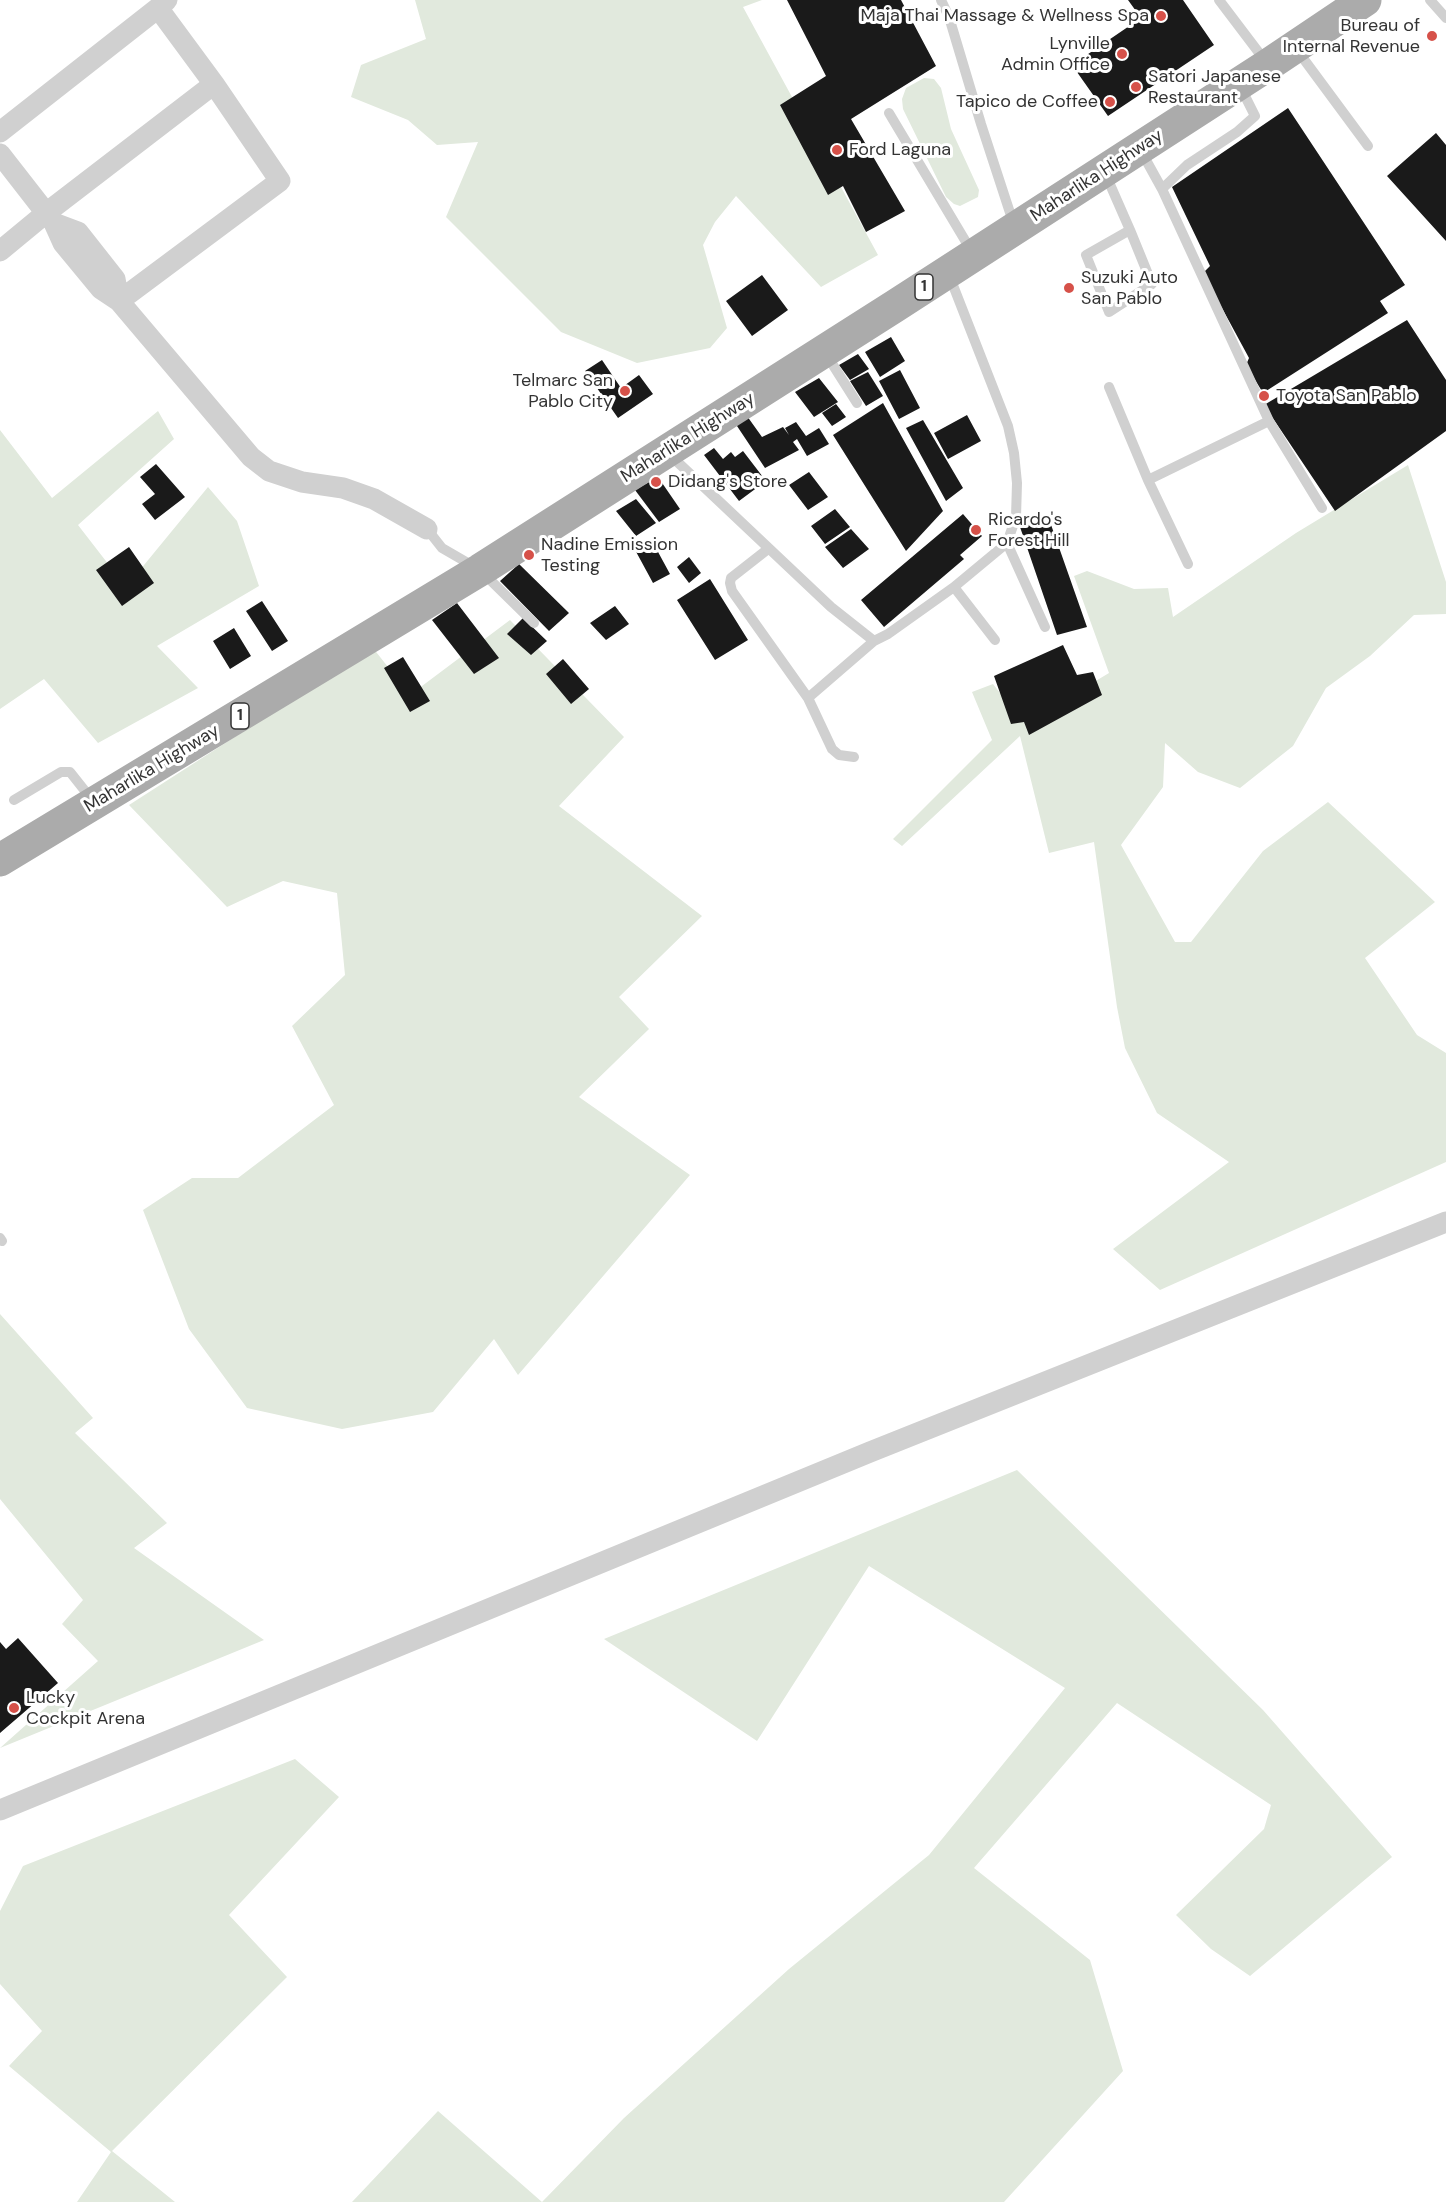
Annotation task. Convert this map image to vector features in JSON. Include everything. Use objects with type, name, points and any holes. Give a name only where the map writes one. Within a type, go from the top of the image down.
[{"type":"main road","name":"Maharlika Highway","points":[[0,860],[480,570],[824,352],[1365,0]]},
{"type":"street","points":[[0,132],[162,4],[280,181],[119,302]]},
{"type":"street","points":[[0,251],[50,218],[214,84]]},
{"type":"street","points":[[0,154],[50,218],[63,243],[101,289],[119,302],[251,457],[269,471],[302,482],[343,488],[374,499],[427,529]]},
{"type":"street","points":[[0,1810],[297,1690],[870,1452],[1446,1222]]},
{"type":"lane","points":[[941,0],[949,17],[1015,228]]},
{"type":"lane","points":[[1219,0],[1268,65]]},
{"type":"lane","points":[[1430,0],[1446,18]]},
{"type":"lane","points":[[1296,47],[1368,146]]},
{"type":"lane","points":[[1162,189],[1187,165],[1237,132],[1255,116],[1239,84]]},
{"type":"lane","points":[[808,698],[874,642],[954,587],[1007,543],[1016,517],[1017,483],[1014,453],[961,263],[889,113]]},
{"type":"lane","points":[[1140,148],[1162,189],[1269,421],[1322,508]]},
{"type":"lane","points":[[1104,171],[1130,230],[1152,284],[1109,312],[1086,255],[1130,230]]},
{"type":"lane","points":[[824,352],[857,403]]},
{"type":"lane","points":[[1109,387],[1148,480],[1188,564]]},
{"type":"lane","points":[[1148,480],[1269,421]]},
{"type":"lane","points":[[667,452],[831,607],[874,642]]},
{"type":"lane","points":[[427,529],[442,548],[480,570],[534,623]]},
{"type":"lane","points":[[1007,543],[1045,627]]},
{"type":"lane","points":[[768,549],[731,578],[732,591],[808,698],[832,748],[839,754],[854,757]]},
{"type":"lane","points":[[954,587],[995,640]]},
{"type":"lane","points":[[14,800],[61,772],[70,772],[95,804]]},
{"type":"shaded area","points":[[415,0],[762,0],[743,7],[878,255],[821,287],[736,196],[715,222],[703,245],[727,328],[710,348],[637,363],[561,332],[446,217],[478,142],[437,145],[408,120],[351,97],[361,65],[426,39]]},
{"type":"shaded area","points":[[924,78],[934,79],[941,88],[951,129],[979,190],[978,197],[960,206],[946,197],[903,109],[902,99],[906,88]]},
{"type":"shaded area","points":[[158,411],[174,439],[78,525],[126,587],[208,487],[237,521],[259,586],[157,646],[198,688],[98,743],[44,679],[0,709],[0,430],[52,498]]},
{"type":"shaded area","points":[[1408,465],[1446,582],[1446,614],[1414,615],[1370,656],[1326,688],[1293,746],[1240,788],[1198,772],[1165,743],[1163,787],[1121,845],[1175,942],[1191,942],[1263,851],[1328,802],[1435,902],[1365,958],[1417,1035],[1446,1053],[1446,1162],[1160,1290],[1113,1249],[1229,1162],[1157,1113],[1125,1048],[1117,1007],[1094,842],[1049,853],[1020,736],[902,846],[893,839],[992,740],[972,692],[993,684],[1012,708],[1029,721],[1109,673],[1074,576],[1087,571],[1134,589],[1168,588],[1173,617],[1296,533]]},
{"type":"shaded area","points":[[510,620],[624,737],[559,806],[702,916],[619,997],[649,1029],[579,1097],[690,1175],[518,1375],[494,1339],[433,1412],[342,1429],[247,1408],[189,1329],[143,1210],[192,1178],[238,1178],[334,1105],[292,1026],[345,975],[337,893],[283,881],[227,907],[129,805],[373,648],[410,695]]},
{"type":"shaded area","points":[[0,1314],[93,1418],[75,1433],[167,1523],[134,1548],[264,1640],[0,1748],[98,1661],[62,1624],[83,1600],[0,1499]]},
{"type":"shaded area","points":[[1017,1470],[1263,1710],[1392,1857],[1250,1976],[1211,1949],[1176,1915],[1264,1829],[1271,1805],[1117,1703],[974,1868],[1090,1960],[1123,2071],[1004,2202],[542,2202],[624,2118],[789,1969],[929,1855],[1065,1688],[869,1566],[757,1741],[604,1639]]},
{"type":"shaded area","points":[[295,1759],[339,1797],[229,1915],[287,1977],[112,2151],[175,2202],[77,2202],[111,2152],[9,2066],[42,2031],[0,1984],[0,1911],[23,1866]]},
{"type":"shaded area","points":[[438,2111],[542,2202],[352,2202]]},
{"type":"building","points":[[787,0],[901,0],[936,66],[851,119],[905,211],[866,232],[843,186],[828,195],[780,105],[826,76]]},
{"type":"building","points":[[1128,0],[1183,0],[1214,45],[1108,116],[1072,65],[1141,18]]},
{"type":"building","points":[[1288,108],[1405,285],[1380,301],[1388,313],[1263,393],[1246,365],[1249,358],[1203,273],[1210,266],[1172,187]]},
{"type":"building","points":[[1436,133],[1446,145],[1446,241],[1387,176]]},
{"type":"building","points":[[762,275],[788,310],[752,336],[726,301]]},
{"type":"building","points":[[1407,320],[1446,380],[1446,431],[1335,511],[1264,405]]},
{"type":"building","points":[[891,337],[905,361],[880,377],[865,352]]},
{"type":"building","points":[[858,354],[869,369],[850,380],[839,365]]},
{"type":"building","name":"Telmarc San Pablo City","points":[[602,360],[621,388],[639,375],[653,394],[618,418],[585,371]]},
{"type":"building","points":[[900,370],[920,408],[899,419],[879,381]]},
{"type":"building","points":[[868,372],[883,396],[866,406],[850,381]]},
{"type":"building","points":[[819,378],[838,402],[814,417],[795,392]]},
{"type":"building","points":[[883,403],[943,511],[906,551],[833,435]]},
{"type":"building","points":[[836,404],[846,417],[832,426],[822,413]]},
{"type":"building","points":[[967,415],[981,441],[948,459],[934,433]]},
{"type":"building","points":[[747,416],[762,437],[783,427],[789,435],[785,428],[796,422],[806,436],[819,428],[829,444],[807,456],[797,439],[793,442],[799,450],[765,468],[735,423]]},
{"type":"building","points":[[923,420],[963,488],[946,501],[906,428]]},
{"type":"building","points":[[714,448],[723,459],[731,452],[735,457],[743,451],[766,481],[739,501],[704,455]]},
{"type":"building","points":[[156,464],[185,497],[155,520],[142,504],[155,494],[140,477]]},
{"type":"building","points":[[809,472],[828,497],[808,510],[789,485]]},
{"type":"building","points":[[658,477],[680,509],[659,522],[635,490]]},
{"type":"building","points":[[636,499],[656,523],[636,536],[616,511]]},
{"type":"building","points":[[835,509],[850,527],[825,544],[811,526]]},
{"type":"building","points":[[963,514],[982,536],[960,555],[964,559],[884,627],[861,600]]},
{"type":"building","points":[[1049,519],[1087,627],[1057,635],[1020,527]]},
{"type":"building","points":[[851,529],[869,549],[843,568],[825,547]]},
{"type":"building","points":[[651,539],[670,574],[653,583],[634,548]]},
{"type":"building","points":[[129,547],[154,583],[122,606],[96,570]]},
{"type":"building","points":[[689,557],[701,573],[689,583],[677,567]]},
{"type":"building","points":[[519,564],[569,613],[549,631],[500,581]]},
{"type":"building","points":[[710,579],[748,640],[715,660],[677,600]]},
{"type":"building","points":[[262,601],[288,641],[272,651],[246,611]]},
{"type":"building","points":[[457,603],[499,658],[474,674],[432,620]]},
{"type":"building","points":[[615,606],[629,624],[606,640],[590,623]]},
{"type":"building","points":[[523,618],[547,641],[531,655],[507,634]]},
{"type":"building","points":[[234,628],[251,656],[230,669],[213,641]]},
{"type":"building","points":[[1063,645],[1077,675],[1093,672],[1102,695],[1029,735],[1024,722],[1011,724],[994,676]]},
{"type":"building","points":[[403,657],[430,701],[410,712],[384,668]]},
{"type":"building","points":[[563,659],[589,689],[571,704],[546,674]]},
{"type":"building","name":"Lucky Cockpit Arena","points":[[18,1638],[58,1683],[0,1733],[0,1642],[6,1649]]},
{"type":"place","name":"Maja Thai Massage & Wellness Spa","points":[[1161,16]]},
{"type":"place","name":"Bureau of Internal Revenue","points":[[1432,36]]},
{"type":"place","name":"Lynville Admin Office","points":[[1122,54]]},
{"type":"place","name":"Satori Japanese Restaurant","points":[[1136,87]]},
{"type":"place","name":"Tapico de Coffee","points":[[1110,102]]},
{"type":"place","name":"Ford Laguna","points":[[837,150]]},
{"type":"place","name":"Suzuki Auto San Pablo","points":[[1069,288]]},
{"type":"place","name":"Telmarc San Pablo City","points":[[625,391]]},
{"type":"place","name":"Toyota San Pablo","points":[[1264,396]]},
{"type":"place","name":"Didang's Store","points":[[656,482]]},
{"type":"place","name":"Ricardo's Forest Hill","points":[[976,530]]},
{"type":"place","name":"Nadine Emission Testing","points":[[529,555]]},
{"type":"place","name":"Lucky Cockpit Arena","points":[[14,1708]]}]
